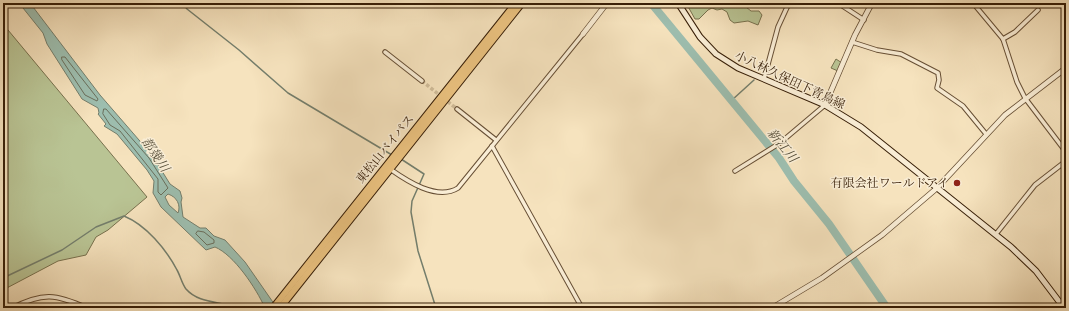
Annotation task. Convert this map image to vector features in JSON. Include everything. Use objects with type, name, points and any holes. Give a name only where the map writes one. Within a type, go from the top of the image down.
[{"type":"highway","name":"東松山バイパス","points":[[280,308],[315,259],[516,3]]},
{"type":"highway","name":"東松山バイパス","points":[[273,308],[390,169],[522,3]]},
{"type":"main road","name":"小八林久保田下青鳥線","points":[[678,3],[700,38],[716,54],[738,68],[826,105],[861,127],[996,234],[1036,272],[1064,308]]},
{"type":"street","points":[[390,169],[403,178],[426,188],[441,192],[458,188],[607,3]]},
{"type":"street","points":[[764,79],[778,27],[789,3]]},
{"type":"street","points":[[838,3],[864,20]]},
{"type":"street","points":[[736,171],[780,143],[826,105],[852,42],[872,3]]},
{"type":"street","points":[[973,3],[1002,40],[1017,82],[1026,98],[1066,152]]},
{"type":"street","points":[[1002,40],[1015,32],[1038,10]]},
{"type":"street","points":[[852,42],[877,50],[906,55],[938,73],[939,80],[937,88],[963,106],[986,134]]},
{"type":"street","points":[[385,52],[422,81]]},
{"type":"street","points":[[772,308],[862,251],[937,188],[1005,115],[1066,68]]},
{"type":"street","points":[[457,109],[496,140]]},
{"type":"street","points":[[492,146],[582,308]]},
{"type":"street","points":[[996,234],[1035,185],[1066,161]]},
{"type":"street","points":[[12,308],[36,298],[51,296],[64,298],[87,308]]},
{"type":"green space","points":[[686,3],[741,3],[751,11],[759,11],[762,15],[758,25],[748,21],[734,23],[730,20],[727,12],[722,9],[717,10],[712,8],[699,19],[695,19]]},
{"type":"green space","points":[[3,24],[147,197],[108,230],[96,237],[86,255],[58,261],[3,290]]},
{"type":"green space","points":[[836,59],[842,63],[838,71],[831,68]]},
{"type":"water","points":[[19,3],[30,3],[100,95],[152,155],[170,184],[180,191],[183,217],[200,228],[206,228],[214,236],[225,240],[245,262],[277,308],[265,308],[244,273],[230,257],[215,247],[206,250],[161,207],[153,193],[154,181],[147,170],[117,134],[104,126],[106,124],[98,114],[98,108],[82,99],[47,44],[43,33]],"holes":[[[168,194],[171,195],[179,204],[178,213],[169,205],[165,197]]]},
{"type":"waterway","points":[[183,3],[187,9],[239,50],[288,93],[392,155]]},
{"type":"waterway","name":"新江川","points":[[651,3],[779,158],[794,181],[829,224],[887,308]]},
{"type":"waterway","points":[[732,100],[754,80]]},
{"type":"waterway","points":[[401,159],[424,174],[412,201],[411,212],[418,251],[436,308]]},
{"type":"waterway","points":[[3,278],[62,250],[96,227],[124,216],[140,225],[155,238],[172,262],[186,289],[191,294],[204,300],[237,308]]},
{"type":"tunnel","points":[[422,81],[457,109]]},
{"type":"place","name":"有限会社ワールドアイ","points":[[957,183]]},
{"type":"water label","name":"都幾川","points":[[156,154]]}]
